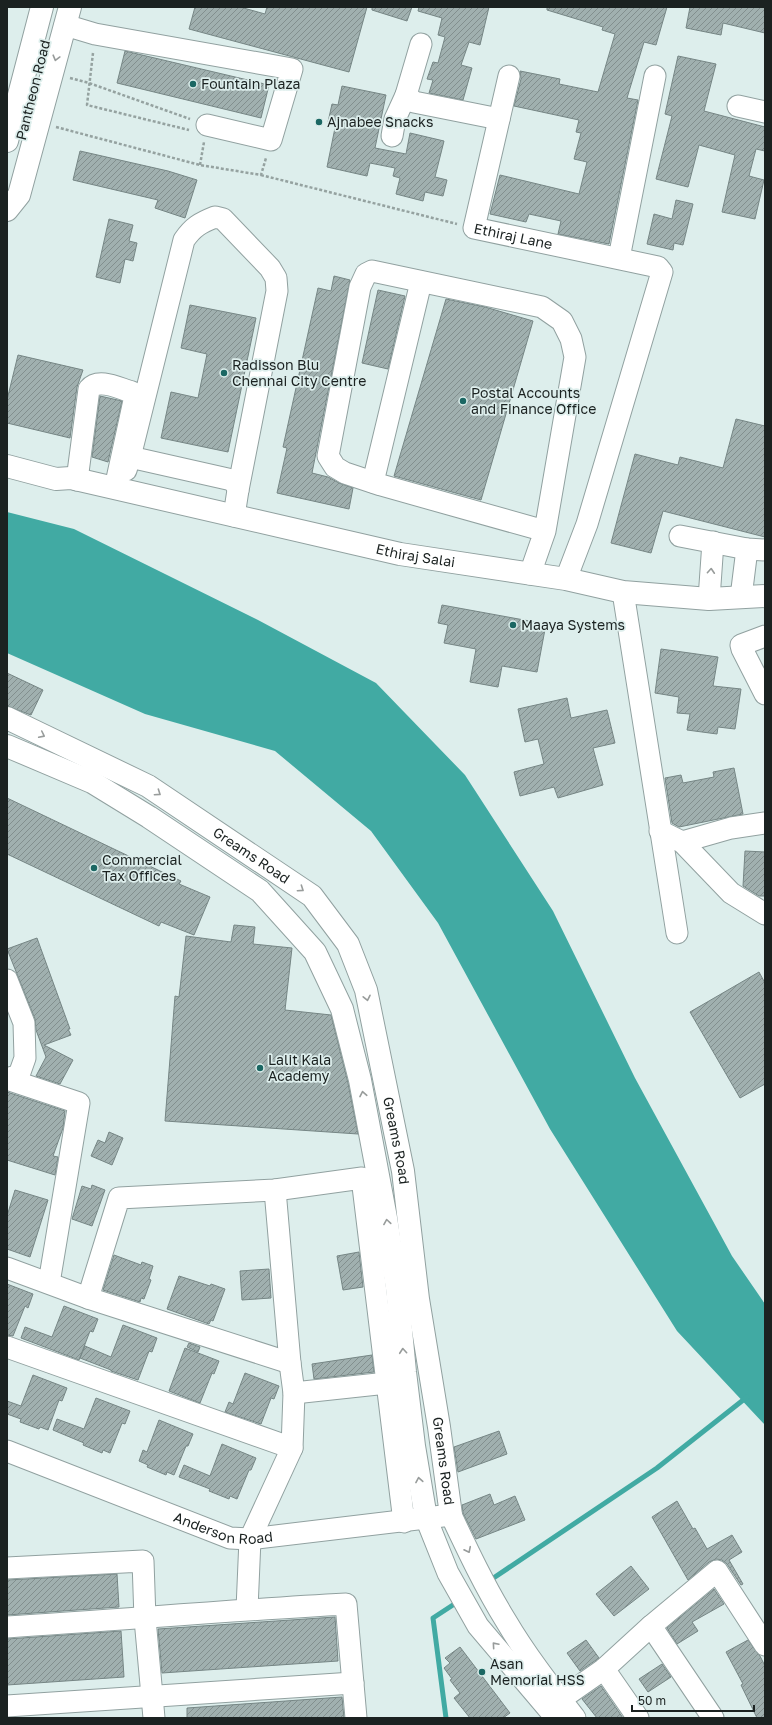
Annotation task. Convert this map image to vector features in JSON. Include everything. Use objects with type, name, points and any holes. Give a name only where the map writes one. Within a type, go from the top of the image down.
[{"type":"main road","points":[[7,102],[31,7]]},
{"type":"main road","points":[[7,141],[42,7]]},
{"type":"main road","points":[[7,210],[18,195],[38,122],[64,13]]},
{"type":"main road","name":"Pantheon Road","points":[[7,196],[30,99],[64,13]]},
{"type":"main road","name":"Ethiraj Salai","points":[[7,456],[60,469],[74,479]]},
{"type":"main road","name":"Ethiraj Salai","points":[[7,466],[56,479],[74,479],[400,554],[566,579],[624,592],[709,599],[741,598],[764,601]]},
{"type":"main road","name":"Greams Road","points":[[7,718],[148,786],[312,896],[348,944],[366,990],[403,1171],[418,1299],[451,1515]]},
{"type":"main road","name":"Greams Road","points":[[7,746],[92,782],[149,817],[260,891],[315,952],[342,1009],[360,1080],[386,1218],[397,1288],[406,1387],[426,1518]]},
{"type":"street","points":[[64,13],[96,34],[292,69],[271,140],[206,130]]},
{"type":"street","points":[[392,136],[395,119],[406,95],[421,44]]},
{"type":"street","name":"Ethiraj Lane","points":[[509,76],[474,228],[658,267],[662,272],[587,524],[566,579]]},
{"type":"street","points":[[619,258],[655,76]]},
{"type":"street","points":[[406,95],[414,102],[499,119]]},
{"type":"street","points":[[738,106],[765,112]]},
{"type":"street","points":[[118,489],[130,457],[184,240],[192,229],[215,217],[223,219],[270,268],[276,278],[277,291],[234,516]]},
{"type":"street","points":[[530,574],[545,531],[575,357],[570,339],[562,321],[542,307],[372,271],[366,274],[360,288],[328,456],[334,467],[345,473],[373,482],[545,531]]},
{"type":"street","points":[[373,482],[421,282]]},
{"type":"street","points":[[74,479],[89,388],[92,385],[99,383],[132,392],[135,396],[118,489]]},
{"type":"street","points":[[130,457],[232,480],[237,486],[238,490]]},
{"type":"street","points":[[680,536],[756,549],[741,598]]},
{"type":"street","points":[[709,599],[713,542]]},
{"type":"street","points":[[624,592],[677,933]]},
{"type":"street","points":[[765,636],[741,645],[765,694]]},
{"type":"street","points":[[682,842],[731,828],[765,823]]},
{"type":"street","points":[[660,830],[682,842],[731,893],[765,914]]},
{"type":"street","points":[[7,980],[24,1023],[25,1058],[19,1075],[7,1079]]},
{"type":"street","points":[[7,1079],[79,1103],[49,1283]]},
{"type":"street","points":[[88,1298],[118,1198],[275,1190],[362,1178],[404,1522]]},
{"type":"street","points":[[247,1609],[250,1539],[292,1448],[294,1393],[275,1190]]},
{"type":"street","points":[[7,1268],[88,1298],[290,1363]]},
{"type":"street","points":[[7,1347],[292,1448]]},
{"type":"street","points":[[294,1393],[387,1382]]},
{"type":"street","name":"Anderson Road","points":[[7,1451],[230,1538],[250,1539],[404,1522],[451,1515]]},
{"type":"street","name":"Greams Road","points":[[451,1515],[482,1581],[503,1616],[549,1705]]},
{"type":"street","name":"Greams Road","points":[[426,1518],[448,1573],[478,1626],[549,1705],[575,1718]]},
{"type":"street","points":[[7,1568],[143,1561],[145,1619],[154,1718]]},
{"type":"street","points":[[549,1705],[604,1669],[651,1626],[717,1571],[765,1645]]},
{"type":"street","points":[[7,1627],[145,1619],[247,1609],[346,1604],[356,1718]]},
{"type":"street","points":[[651,1626],[713,1718]]},
{"type":"street","points":[[604,1669],[638,1718]]},
{"type":"street","points":[[7,1706],[353,1683]]},
{"type":"path","points":[[96,34],[86,106],[206,130]]},
{"type":"path","points":[[90,82],[206,130]]},
{"type":"path","points":[[38,122],[200,165],[261,176],[474,228]]},
{"type":"path","points":[[200,165],[206,130]]},
{"type":"path","points":[[261,176],[271,140]]},
{"type":"water","points":[[7,512],[74,529],[258,620],[376,683],[465,775],[553,911],[635,1078],[732,1256],[765,1304],[765,1425],[677,1331],[550,1129],[438,923],[371,831],[275,751],[145,714],[7,653]]},
{"type":"building","points":[[195,7],[240,7],[265,14],[267,7],[367,7],[349,72],[189,29]]},
{"type":"building","points":[[372,7],[412,7],[407,21],[372,10]]},
{"type":"building","points":[[419,7],[489,7],[480,45],[469,42],[461,65],[472,68],[463,100],[429,93],[433,80],[427,79],[433,62],[438,63],[445,37],[438,35],[442,18],[418,11]]},
{"type":"building","points":[[547,7],[667,7],[656,45],[644,42],[627,98],[638,100],[609,244],[558,234],[561,221],[529,214],[526,222],[490,214],[500,175],[579,194],[587,162],[574,159],[581,133],[576,132],[579,120],[514,106],[521,79],[520,71],[560,79],[559,84],[598,92],[615,34],[602,30],[603,27],[547,10]]},
{"type":"building","points":[[690,7],[765,7],[765,33],[723,23],[721,35],[686,28]]},
{"type":"building","name":"Fountain Plaza","points":[[125,51],[269,85],[261,118],[117,83]]},
{"type":"building","points":[[678,56],[716,64],[704,111],[765,127],[765,151],[756,149],[749,176],[764,180],[755,219],[722,212],[735,155],[699,145],[688,187],[656,179],[672,116],[665,114]]},
{"type":"building","points":[[342,86],[386,95],[375,148],[406,154],[410,133],[444,141],[435,177],[447,180],[443,196],[425,192],[423,201],[396,194],[400,178],[393,176],[395,168],[370,163],[367,176],[327,167],[336,123],[328,122],[332,104],[338,105]]},
{"type":"building","points":[[80,151],[168,171],[197,180],[185,218],[155,208],[158,200],[73,180]]},
{"type":"building","points":[[676,200],[693,204],[683,245],[674,243],[673,250],[647,244],[654,214],[672,219]]},
{"type":"building","points":[[109,219],[133,225],[129,241],[137,243],[133,261],[125,259],[120,283],[96,277]]},
{"type":"building","points":[[334,276],[350,280],[312,473],[328,477],[353,488],[349,509],[277,493],[287,448],[283,447],[318,288],[331,291]]},
{"type":"building","points":[[378,290],[405,296],[388,369],[362,363]]},
{"type":"building","name":"Postal Accounts and Finance Office","points":[[446,299],[485,307],[533,321],[481,500],[394,476]]},
{"type":"building","name":"Radisson Blu Chennai City Centre","points":[[190,305],[256,318],[228,452],[161,438],[171,392],[198,398],[207,354],[181,348]]},
{"type":"building","points":[[18,355],[83,370],[77,387],[70,438],[7,423],[7,400]]},
{"type":"building","points":[[100,396],[122,401],[108,462],[92,457]]},
{"type":"building","points":[[736,419],[765,426],[765,537],[663,511],[651,553],[611,543],[635,454],[678,465],[680,457],[723,468]]},
{"type":"building","points":[[442,605],[546,624],[537,672],[502,666],[498,687],[470,682],[476,649],[444,643],[448,625],[438,623]]},
{"type":"building","points":[[661,649],[718,657],[713,686],[741,689],[735,729],[718,727],[717,734],[687,730],[690,714],[677,713],[679,697],[655,693]]},
{"type":"building","points":[[7,673],[43,690],[31,715],[7,706]]},
{"type":"building","points":[[567,698],[571,718],[607,710],[615,743],[593,748],[603,785],[558,798],[554,787],[520,796],[514,772],[544,764],[538,739],[525,742],[518,709]]},
{"type":"building","points":[[734,768],[743,814],[679,827],[672,823],[665,778],[681,775],[683,783],[714,777],[713,772]]},
{"type":"building","name":"Commercial Tax Offices","points":[[7,798],[181,881],[179,884],[210,897],[194,935],[161,922],[159,926],[7,854]]},
{"type":"building","points":[[745,851],[765,852],[765,896],[759,896],[743,886]]},
{"type":"building","name":"Lalit Kala Academy","points":[[234,925],[255,927],[253,944],[292,948],[285,1010],[331,1015],[348,1083],[358,1134],[165,1121],[175,996],[179,997],[186,936],[231,942]]},
{"type":"building","points":[[37,938],[71,1035],[44,1045],[73,1060],[60,1084],[36,1076],[46,1057],[36,1030],[35,1019],[7,949]]},
{"type":"building","points":[[759,972],[765,983],[765,1084],[740,1098],[690,1012]]},
{"type":"building","points":[[7,1092],[65,1111],[63,1128],[53,1156],[58,1157],[55,1175],[7,1160]]},
{"type":"building","points":[[109,1132],[123,1138],[112,1165],[91,1156],[98,1140],[105,1143]]},
{"type":"building","points":[[92,1185],[105,1190],[92,1226],[72,1219],[82,1186],[91,1189]]},
{"type":"building","points":[[15,1190],[48,1200],[30,1257],[7,1249],[7,1216]]},
{"type":"building","points":[[359,1252],[363,1287],[343,1290],[337,1256]]},
{"type":"building","points":[[114,1255],[141,1265],[142,1262],[153,1266],[149,1279],[151,1280],[144,1299],[141,1298],[140,1302],[103,1290]]},
{"type":"building","points":[[269,1269],[271,1298],[242,1300],[240,1271]]},
{"type":"building","points":[[179,1276],[225,1289],[213,1321],[211,1320],[209,1324],[167,1309]]},
{"type":"building","points":[[7,1284],[33,1294],[28,1308],[25,1306],[13,1336],[7,1335]]},
{"type":"building","points":[[64,1306],[98,1319],[93,1332],[90,1331],[79,1360],[21,1338],[25,1327],[52,1337]]},
{"type":"building","points":[[123,1325],[157,1338],[152,1352],[149,1351],[138,1380],[80,1358],[85,1346],[111,1357]]},
{"type":"building","points":[[189,1343],[200,1347],[198,1352],[187,1347]]},
{"type":"building","points":[[185,1348],[219,1361],[214,1374],[212,1373],[200,1403],[169,1391]]},
{"type":"building","points":[[372,1355],[374,1372],[314,1379],[312,1364]]},
{"type":"building","points":[[245,1373],[279,1386],[274,1399],[271,1398],[261,1424],[225,1412],[229,1402],[233,1404]]},
{"type":"building","points":[[33,1375],[67,1388],[62,1401],[59,1400],[48,1430],[40,1427],[39,1429],[20,1422],[21,1419],[7,1414],[7,1401],[21,1406]]},
{"type":"building","points":[[96,1398],[130,1411],[125,1424],[122,1423],[110,1453],[103,1450],[102,1453],[83,1445],[84,1443],[53,1430],[57,1419],[84,1429]]},
{"type":"building","points":[[159,1420],[193,1434],[188,1446],[186,1446],[174,1475],[167,1472],[166,1475],[147,1467],[148,1465],[139,1461],[143,1450],[147,1452]]},
{"type":"building","points":[[499,1431],[507,1454],[458,1472],[454,1447]]},
{"type":"building","points":[[222,1444],[256,1458],[251,1470],[249,1470],[237,1499],[230,1496],[229,1499],[209,1491],[210,1489],[179,1477],[184,1465],[210,1476]]},
{"type":"building","points":[[490,1494],[494,1505],[515,1496],[525,1520],[476,1539],[463,1513],[462,1505]]},
{"type":"building","points":[[677,1501],[693,1529],[695,1528],[707,1549],[732,1535],[742,1552],[729,1560],[743,1584],[741,1585],[727,1564],[722,1560],[716,1559],[709,1562],[688,1580],[652,1517]]},
{"type":"building","points":[[631,1566],[649,1589],[614,1616],[596,1594]]},
{"type":"building","points":[[117,1574],[119,1607],[7,1615],[7,1580]]},
{"type":"building","points":[[714,1589],[724,1604],[692,1622],[698,1631],[677,1644],[667,1628]]},
{"type":"building","points":[[335,1617],[338,1661],[162,1673],[158,1629]]},
{"type":"building","points":[[121,1631],[124,1677],[7,1685],[7,1639]]},
{"type":"building","points":[[586,1640],[599,1658],[580,1671],[567,1653]]},
{"type":"building","points":[[748,1640],[760,1656],[765,1666],[765,1718],[757,1718],[741,1685],[743,1684],[726,1652]]},
{"type":"building","points":[[460,1647],[510,1713],[503,1718],[470,1718],[454,1698],[460,1693],[450,1680],[452,1679],[444,1668],[450,1663],[445,1658]]},
{"type":"building","points":[[662,1664],[671,1677],[648,1692],[639,1679]]},
{"type":"building","points":[[601,1686],[623,1718],[597,1718],[582,1699]]},
{"type":"building","points":[[342,1697],[344,1718],[187,1718],[187,1708]]},
{"type":"waterway","points":[[489,1581],[657,1468],[747,1397]]},
{"type":"waterway","points":[[446,1718],[433,1618],[459,1601]]},
{"type":"place","name":"Fountain Plaza","points":[[193,84]]},
{"type":"place","name":"Ajnabee Snacks","points":[[319,122]]},
{"type":"place","name":"Radisson Blu Chennai City Centre","points":[[224,373]]},
{"type":"place","name":"Postal Accounts and Finance Office","points":[[463,401]]},
{"type":"place","name":"Maaya Systems","points":[[513,625]]},
{"type":"place","name":"Commercial Tax Offices","points":[[94,868]]},
{"type":"place","name":"Lalit Kala Academy","points":[[260,1068]]},
{"type":"place","name":"Asan Memorial HSS","points":[[482,1672]]}]
